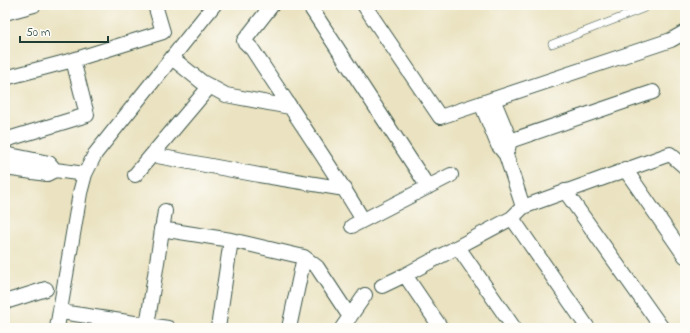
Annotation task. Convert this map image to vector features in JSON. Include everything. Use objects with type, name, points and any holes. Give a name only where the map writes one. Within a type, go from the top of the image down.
[{"type":"street","points":[[5,13],[34,5]]},
{"type":"street","points":[[5,78],[73,60],[163,32],[156,5]]},
{"type":"street","points":[[57,328],[61,312],[80,193],[85,174],[95,154],[214,5]]},
{"type":"street","points":[[272,5],[244,41],[252,49],[345,189],[357,223],[452,176]]},
{"type":"street","points":[[309,5],[428,187]]},
{"type":"street","points":[[364,5],[440,117],[670,40],[685,32]]},
{"type":"street","points":[[175,55],[207,76],[210,86],[226,94],[290,107]]},
{"type":"street","points":[[5,140],[87,116],[73,60]]},
{"type":"street","points":[[135,176],[210,86]]},
{"type":"street","points":[[505,147],[653,92]]},
{"type":"street","points":[[487,101],[505,147],[523,207]]},
{"type":"street","points":[[5,154],[49,162],[55,170]]},
{"type":"street","points":[[382,286],[512,218],[523,207],[670,154],[685,167]]},
{"type":"street","points":[[152,155],[345,189]]},
{"type":"street","points":[[5,168],[47,174],[55,170],[85,174]]},
{"type":"street","points":[[625,169],[685,256]]},
{"type":"street","points":[[565,191],[662,328]]},
{"type":"street","points":[[148,326],[161,229],[165,211]]},
{"type":"street","points":[[512,218],[588,328]]},
{"type":"street","points":[[161,229],[231,240],[304,257],[317,267],[346,322],[365,295]]},
{"type":"street","points":[[218,328],[231,240]]},
{"type":"street","points":[[458,247],[514,328]]},
{"type":"street","points":[[289,328],[304,257]]},
{"type":"street","points":[[405,275],[441,328]]},
{"type":"street","points":[[5,302],[46,289]]},
{"type":"street","points":[[61,312],[168,328]]},
{"type":"lane","points":[[552,44],[645,8],[647,5]]}]
